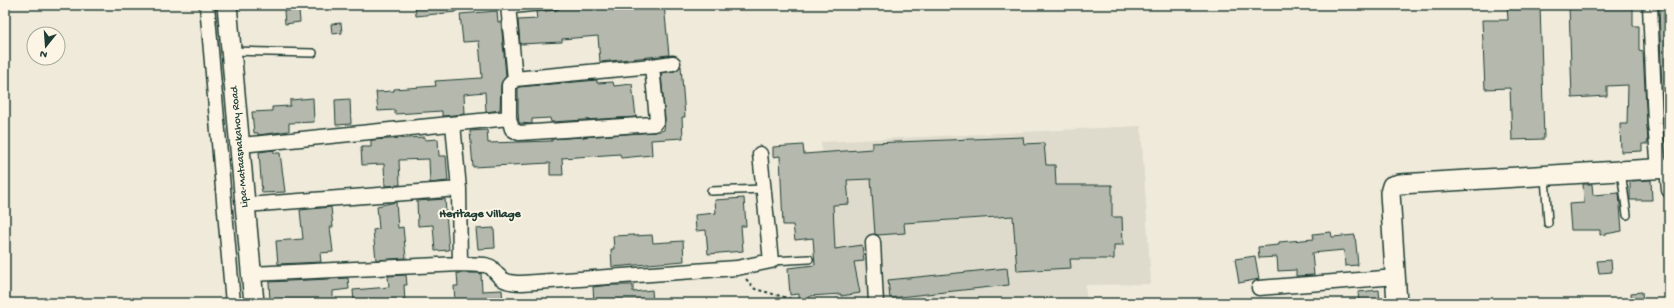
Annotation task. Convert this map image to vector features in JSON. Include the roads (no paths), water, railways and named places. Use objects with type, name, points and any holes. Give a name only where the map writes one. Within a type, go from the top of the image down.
[{"type":"street","points":[[207,5],[233,303]]},
{"type":"street","name":"Lipa-Mataasnakahoy Road","points":[[227,5],[253,289]]},
{"type":"street","points":[[1650,5],[1655,124],[1669,190]]},
{"type":"street","points":[[508,8],[515,79]]},
{"type":"street","points":[[652,66],[657,120],[654,124],[519,133],[512,129],[509,118],[509,85],[515,79],[673,63]]},
{"type":"street","points":[[241,145],[509,118]]},
{"type":"street","points":[[453,124],[459,189],[460,264]]},
{"type":"street","points":[[253,289],[460,264],[485,265],[491,267],[498,277],[509,283],[737,268],[771,261],[760,154]]},
{"type":"street","points":[[1397,303],[1390,193],[1392,186],[1400,184],[1665,168]]},
{"type":"street","points":[[245,206],[459,189]]},
{"type":"street","points":[[873,242],[876,303]]},
{"type":"street","points":[[1259,288],[1396,277]]},
{"type":"lane","points":[[508,8],[556,5]]},
{"type":"lane","points":[[232,51],[313,53]]},
{"type":"lane","points":[[1622,171],[1627,216]]},
{"type":"lane","points":[[1545,176],[1548,223]]},
{"type":"lane","points":[[711,191],[763,189]]},
{"type":"lane","points":[[771,261],[809,259]]},
{"type":"district","name":"Heritage Village","points":[[480,215]]}]
